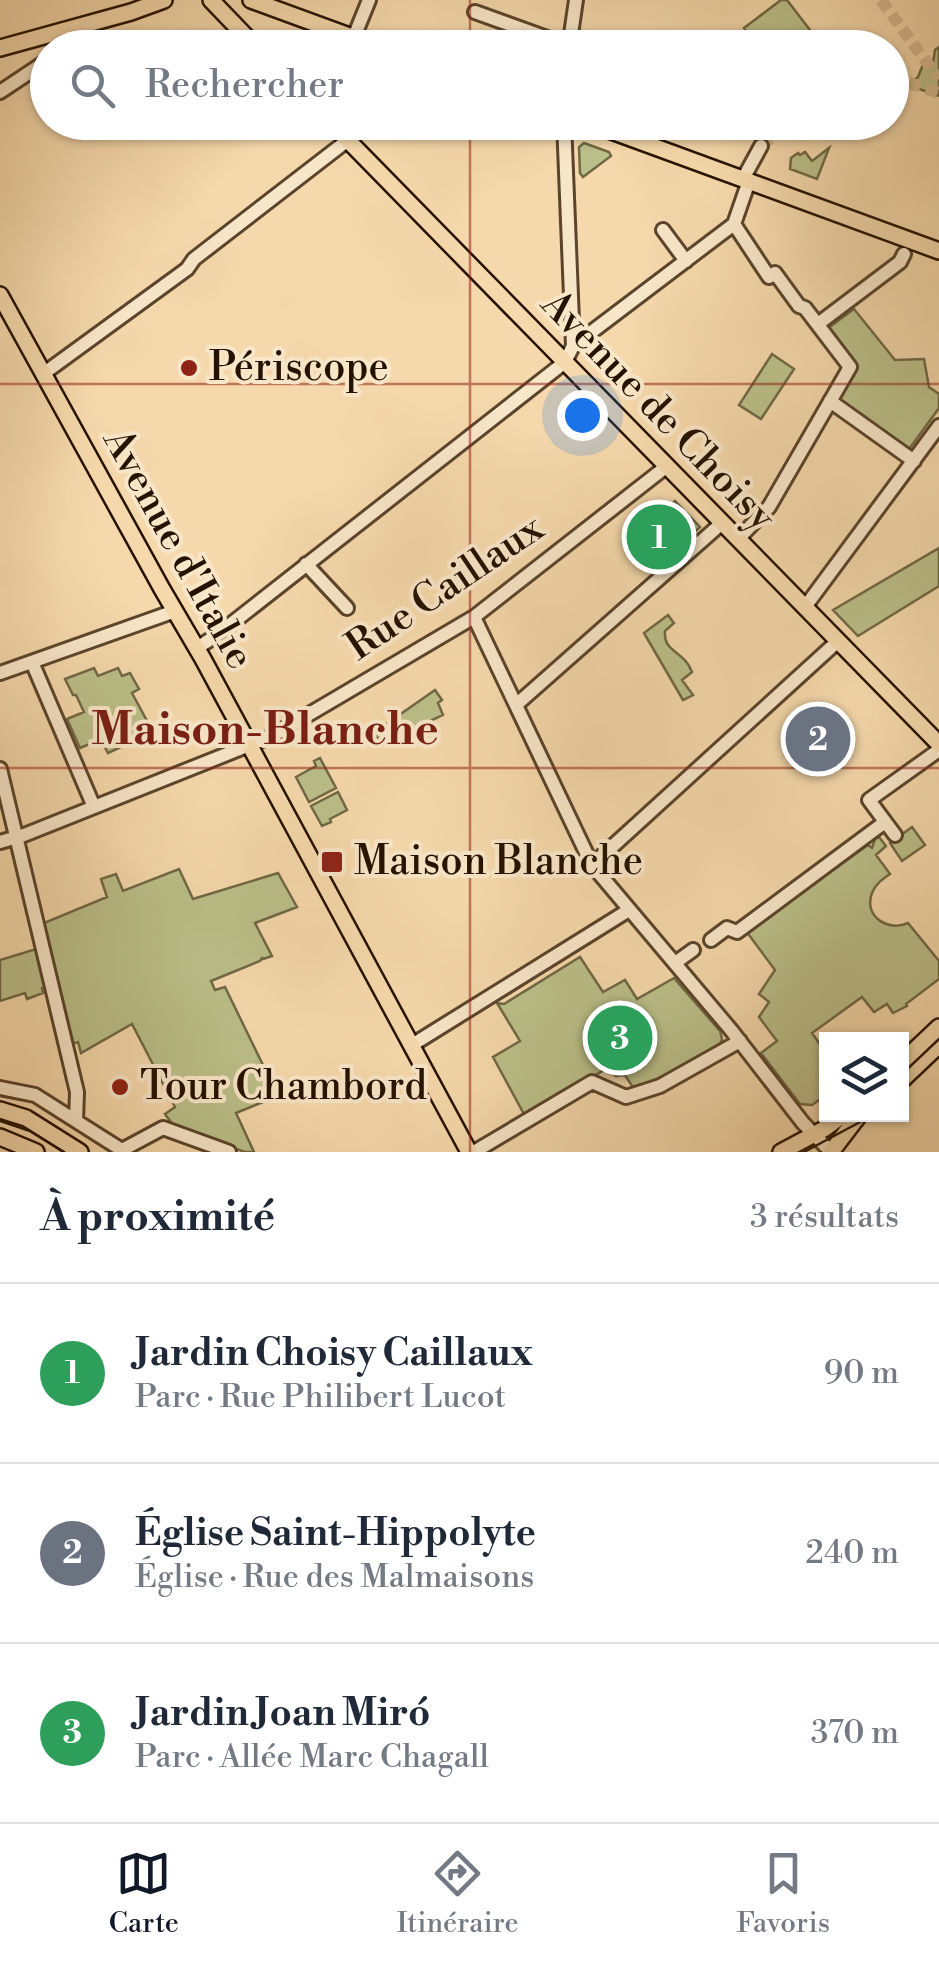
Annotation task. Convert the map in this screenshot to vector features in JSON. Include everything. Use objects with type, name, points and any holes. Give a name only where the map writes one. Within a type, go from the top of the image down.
[{"type":"main road","points":[[80,30],[164,0]]},
{"type":"main road","points":[[212,0],[240,30]]},
{"type":"main road","points":[[251,0],[335,30]]},
{"type":"main road","points":[[0,48],[30,44]]},
{"type":"main road","name":"Avenue de Choisy","points":[[348,140],[939,747]]},
{"type":"main road","points":[[636,140],[939,251]]},
{"type":"main road","name":"Avenue d'Italie","points":[[0,295],[472,1152]]},
{"type":"main road","points":[[909,1055],[939,1027]]},
{"type":"main road","points":[[909,1068],[939,1040]]},
{"type":"main road","points":[[1,1113],[26,1118],[80,1152]]},
{"type":"main road","points":[[781,1152],[832,1122]]},
{"type":"main road","points":[[831,1152],[854,1122]]},
{"type":"main road","points":[[0,1137],[36,1152]]},
{"type":"street","points":[[357,30],[369,0]]},
{"type":"street","points":[[571,30],[576,0]]},
{"type":"street","points":[[475,12],[525,30]]},
{"type":"street","points":[[0,92],[30,72]]},
{"type":"street","points":[[44,374],[187,270],[194,259],[348,140]]},
{"type":"street","points":[[565,140],[573,346]]},
{"type":"street","points":[[197,648],[565,362],[573,346],[734,224],[746,180],[761,146]]},
{"type":"street","points":[[734,224],[769,277],[775,273],[850,366],[768,506],[738,539]]},
{"type":"street","points":[[663,230],[686,261]]},
{"type":"street","points":[[818,324],[900,262],[904,254]]},
{"type":"street","points":[[830,401],[914,461]]},
{"type":"street","points":[[805,607],[939,426]]},
{"type":"street","name":"Rue Caillaux","points":[[0,842],[249,746],[289,726],[474,618],[666,466]]},
{"type":"street","points":[[516,704],[722,522]]},
{"type":"street","points":[[306,564],[347,608]]},
{"type":"street","points":[[0,673],[175,611]]},
{"type":"street","points":[[474,618],[592,866],[831,1152]]},
{"type":"street","points":[[592,866],[838,641]]},
{"type":"street","points":[[32,662],[94,807]]},
{"type":"street","points":[[895,835],[869,800],[939,747]]},
{"type":"street","points":[[0,768],[77,1092],[76,1121]]},
{"type":"street","points":[[711,940],[727,928],[737,932],[871,839],[885,822]]},
{"type":"street","points":[[412,1046],[629,910]]},
{"type":"street","points":[[675,963],[694,950]]},
{"type":"street","points":[[472,1152],[592,1082],[626,1097],[660,1086],[740,1041]]},
{"type":"street","points":[[1,1113],[4,1089],[34,1095],[124,1151],[162,1128],[230,1152]]},
{"type":"green space","points":[[781,0],[787,0],[810,30],[746,30]]},
{"type":"green space","points":[[939,47],[939,96],[909,85],[918,77],[924,62],[933,63]]},
{"type":"green space","points":[[584,143],[611,156],[583,177],[579,147]]},
{"type":"green space","points":[[829,148],[817,179],[790,169],[791,158],[798,153],[805,152],[812,161]]},
{"type":"green space","points":[[854,309],[895,360],[924,359],[929,387],[939,394],[939,408],[907,452],[834,399],[854,365],[827,329]]},
{"type":"green space","points":[[772,354],[794,369],[761,419],[739,405]]},
{"type":"green space","points":[[675,501],[700,527],[658,566],[643,550],[637,555],[624,540]]},
{"type":"green space","points":[[939,548],[939,586],[858,636],[833,610]]},
{"type":"green space","points":[[668,615],[674,623],[665,631],[667,644],[692,672],[682,680],[693,695],[683,700],[644,633]]},
{"type":"green space","points":[[94,668],[98,676],[118,668],[122,676],[130,673],[139,689],[132,693],[153,732],[108,753],[103,744],[94,742],[80,748],[67,719],[84,712],[65,679]]},
{"type":"green space","points":[[435,690],[442,700],[438,703],[443,715],[380,745],[375,732]]},
{"type":"green space","points":[[320,758],[336,788],[309,802],[296,777],[316,766],[314,761]]},
{"type":"green space","points":[[338,792],[347,810],[322,826],[311,806]]},
{"type":"green space","points":[[912,827],[925,845],[902,861],[890,843]]},
{"type":"green space","points":[[879,837],[886,846],[876,855],[890,874],[873,890],[871,909],[886,924],[908,923],[939,961],[939,979],[893,1013],[887,1004],[874,1012],[862,997],[812,1033],[819,1043],[819,1100],[812,1105],[800,1104],[761,1053],[777,1041],[759,1017],[769,1002],[759,994],[775,970],[746,931],[868,845],[872,848]]},
{"type":"green space","points":[[179,869],[193,899],[278,873],[297,907],[255,923],[272,956],[211,981],[215,990],[225,987],[278,1096],[236,1113],[254,1152],[175,1128],[165,1114],[175,1107],[132,1024],[81,1053],[78,1042],[72,1044],[44,923],[107,897],[101,879],[116,874],[123,891]]},
{"type":"green space","points":[[36,949],[43,993],[27,999],[25,993],[0,1001],[0,960]]},
{"type":"green space","points":[[580,957],[603,992],[625,980],[637,999],[674,978],[720,1031],[722,1039],[719,1047],[670,1076],[634,1089],[625,1075],[616,1076],[606,1069],[525,1116],[493,1057],[520,1041],[497,1003],[504,1004]]},
{"type":"tunnel","points":[[881,0],[903,30]]},
{"type":"tunnel","points":[[909,38],[939,79]]},
{"type":"tunnel","points":[[909,83],[939,93]]},
{"type":"tunnel","points":[[761,146],[768,140]]},
{"type":"tram line","points":[[909,1085],[939,1057]]},
{"type":"tram line","points":[[0,1121],[30,1131],[64,1152]]},
{"type":"tram line","points":[[804,1152],[860,1122]]},
{"type":"place","name":"Périscope","points":[[189,368]]},
{"type":"place","name":"Jardin Choisy Caillaux","points":[[659,537]]},
{"type":"place","name":"Église Saint-Hippolyte","points":[[818,739]]},
{"type":"place","name":"Maison Blanche","points":[[332,862]]},
{"type":"place","name":"Jardin Joan Miró","points":[[620,1038]]},
{"type":"place","name":"Tour Chambord","points":[[120,1087]]},
{"type":"district","name":"Maison-Blanche","points":[[265,730]]}]
